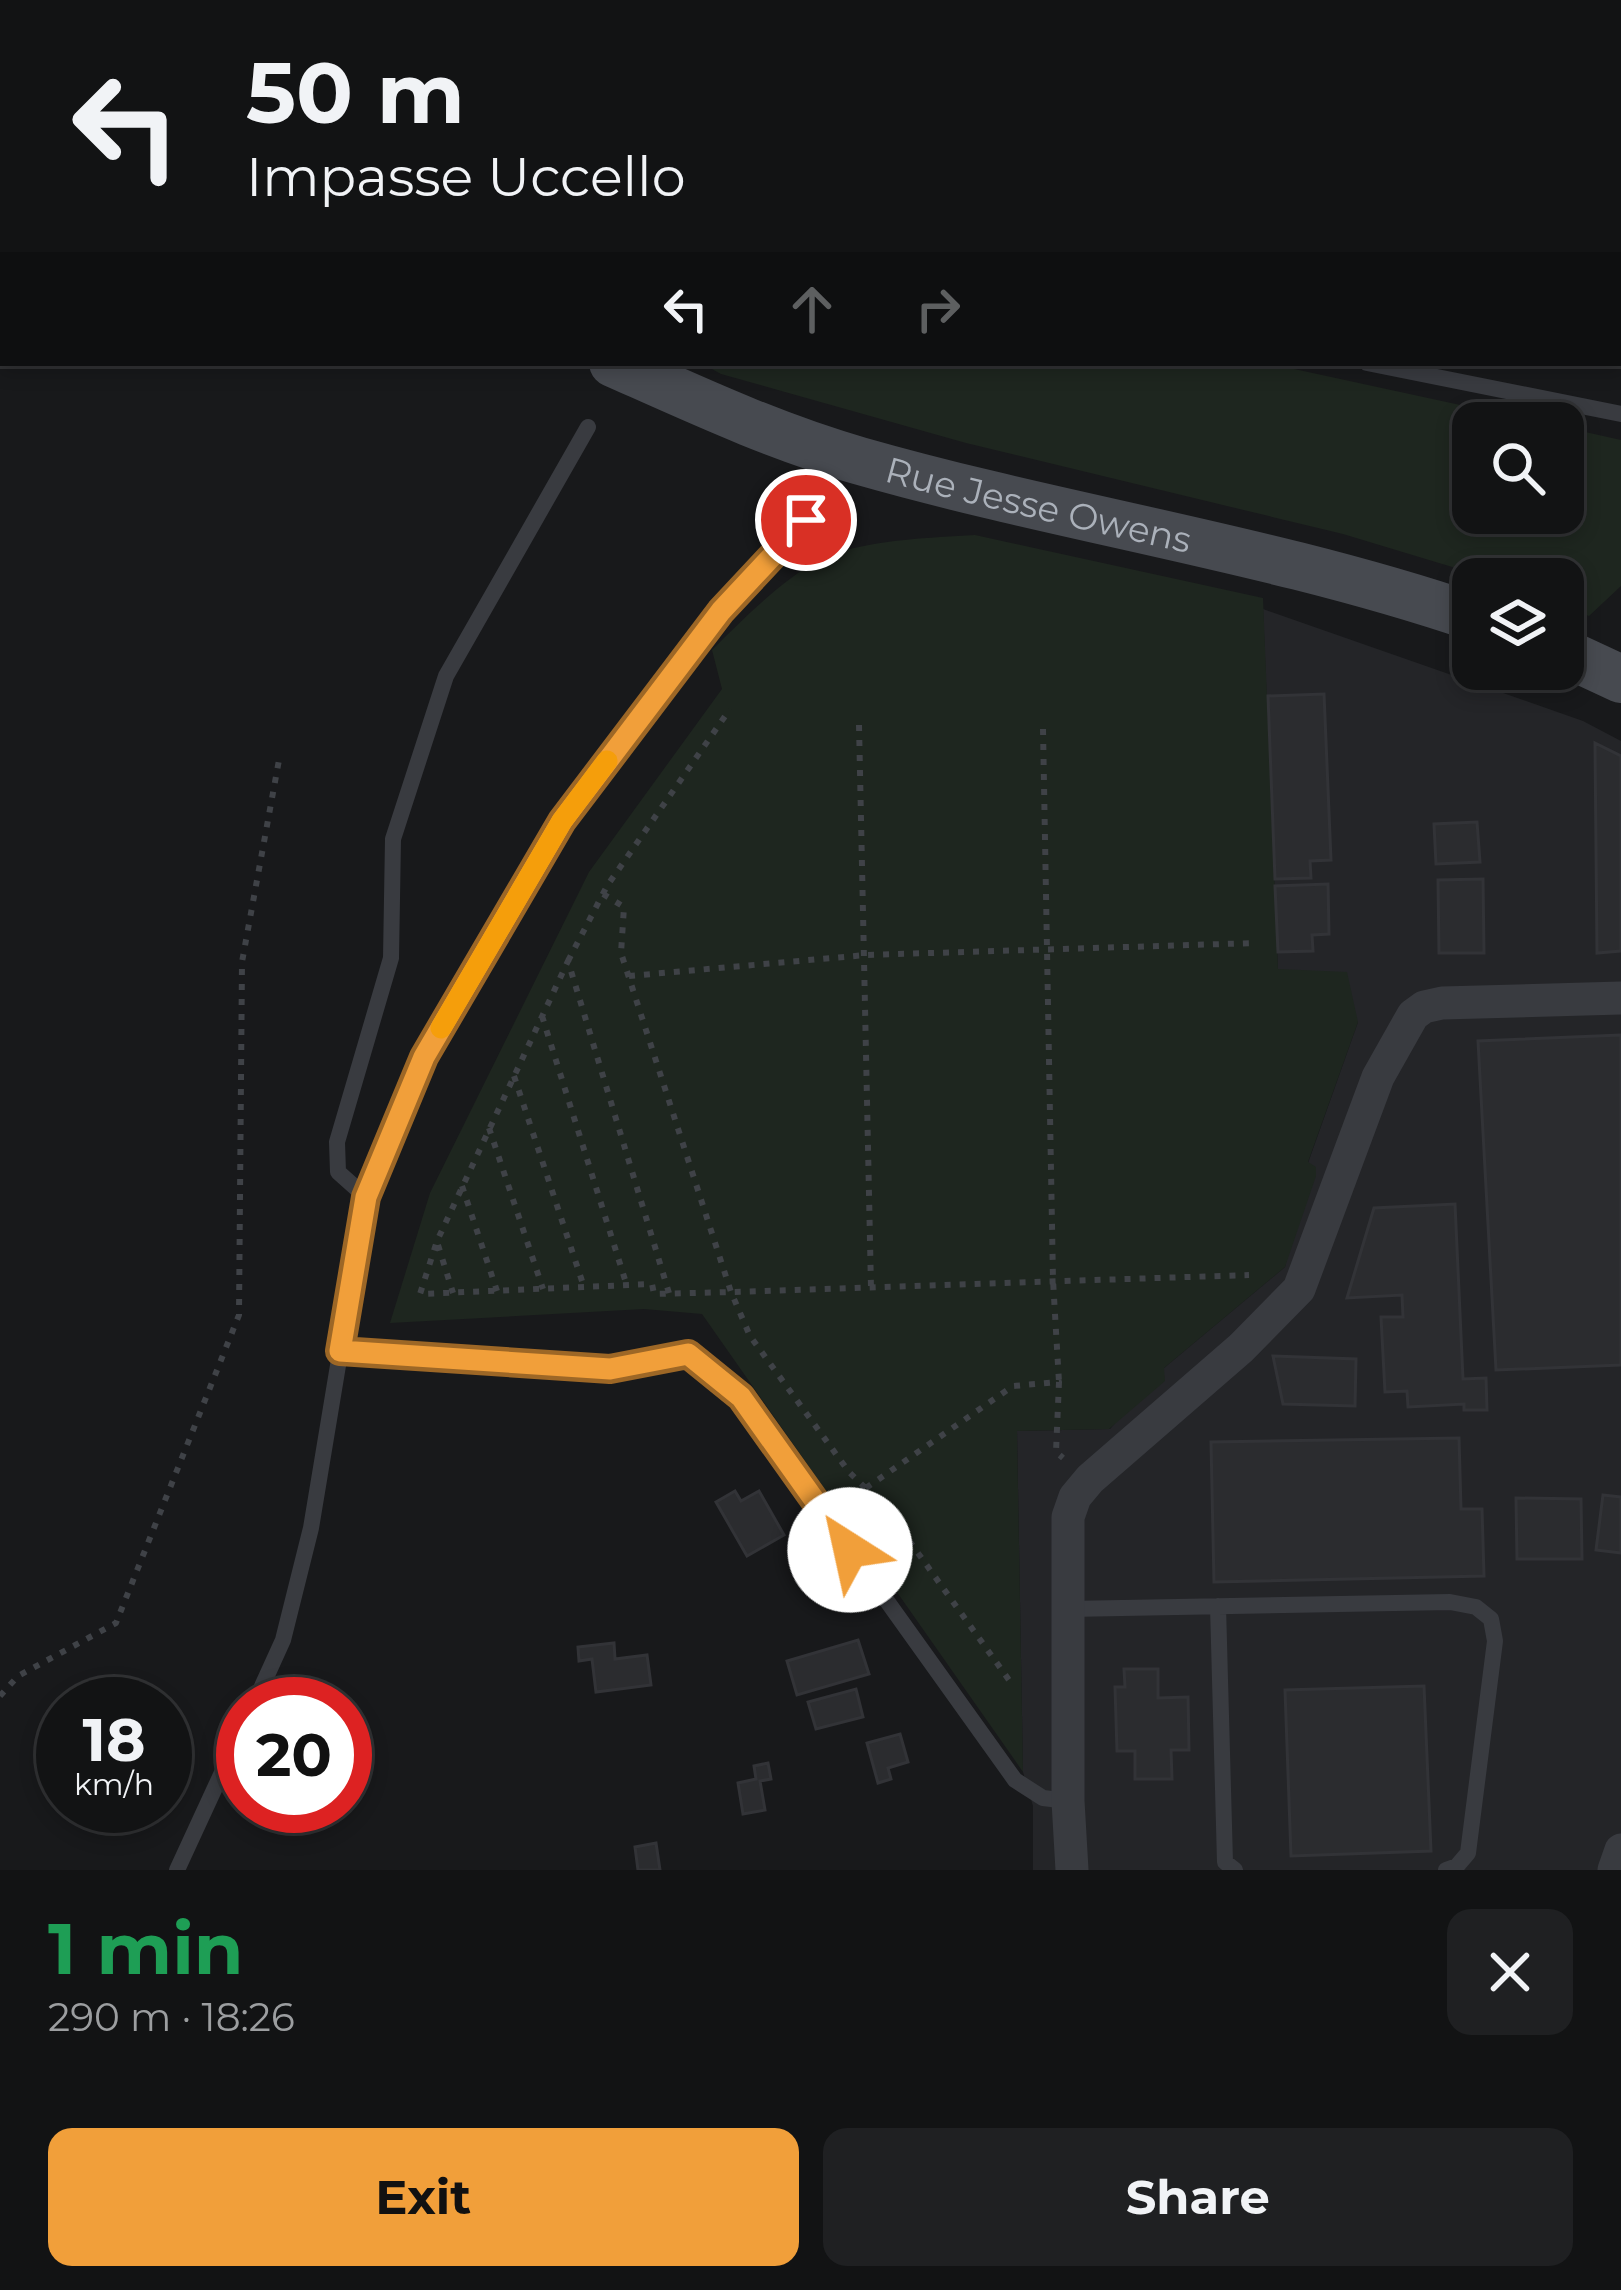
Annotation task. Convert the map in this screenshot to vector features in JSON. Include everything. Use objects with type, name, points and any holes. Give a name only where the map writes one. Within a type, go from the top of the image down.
[{"type":"main road","name":"Rue Jesse Owens","points":[[621,366],[760,428],[858,461],[1329,573],[1452,610]]},
{"type":"main road","points":[[1584,662],[1621,679]]},
{"type":"street","points":[[1072,1870],[1068,1517],[1075,1497],[1241,1348],[1299,1289],[1378,1077],[1413,1015],[1442,1003],[1621,998]]},
{"type":"street","points":[[1614,1870],[1621,1850]]},
{"type":"lane","points":[[1382,366],[1621,414]]},
{"type":"lane","points":[[366,1197],[338,1172],[337,1142],[392,958],[393,838],[446,676],[588,427]]},
{"type":"lane","points":[[266,1677],[283,1640],[306,1550],[366,1197],[424,1057],[562,821],[721,611],[806,520]]},
{"type":"lane","points":[[340,1351],[610,1369],[688,1354],[741,1397],[1015,1780],[1030,1793],[1068,1801]]},
{"type":"lane","points":[[1068,1609],[1450,1602],[1476,1607],[1491,1619],[1495,1641],[1468,1853],[1446,1870]]},
{"type":"lane","points":[[1218,1606],[1226,1862],[1235,1870]]},
{"type":"lane","points":[[177,1870],[216,1786]]},
{"type":"path","points":[[730,709],[603,894],[462,1186],[420,1294],[652,1284],[654,1294],[1249,1275]]},
{"type":"path","points":[[859,725],[871,1288]]},
{"type":"path","points":[[1043,729],[1059,1382],[1056,1452],[1090,1479]]},
{"type":"path","points":[[0,1696],[17,1676],[116,1623],[239,1315],[242,962],[279,760]]},
{"type":"path","points":[[603,894],[624,907],[621,953],[731,1292],[750,1336],[849,1472],[885,1507],[1009,1680]]},
{"type":"path","points":[[629,976],[866,955],[1256,944]]},
{"type":"path","points":[[568,961],[670,1293]]},
{"type":"path","points":[[542,1016],[627,1286]]},
{"type":"path","points":[[514,1076],[584,1287]]},
{"type":"path","points":[[490,1128],[543,1289]]},
{"type":"path","points":[[462,1186],[497,1291]]},
{"type":"path","points":[[437,1241],[453,1293]]},
{"type":"path","points":[[866,1488],[1013,1387],[1059,1382]]},
{"type":"shaded area","points":[[706,366],[1280,366],[1452,403],[1452,534],[1584,534],[1584,432],[1621,440],[1621,586],[1589,616],[1584,614],[1584,558],[1452,558],[1452,567],[1343,534],[966,443]]},
{"type":"shaded area","points":[[975,535],[1263,598],[1278,969],[1347,972],[1358,1022],[1308,1162],[1316,1167],[1316,1176],[1285,1267],[1164,1368],[1165,1381],[1109,1429],[1017,1431],[1023,1772],[702,1314],[644,1309],[390,1323],[430,1193],[589,872],[722,689],[712,650],[770,595],[804,569],[836,553],[905,540]]},
{"type":"shaded area","points":[[1263,609],[1452,675],[1452,690],[1494,690],[1583,721],[1621,741],[1621,1870],[1033,1870],[1033,1806],[1023,1772],[1017,1431],[1110,1429],[1164,1368],[1285,1267],[1308,1163],[1358,1022],[1278,970]]},
{"type":"building","points":[[1324,694],[1331,860],[1310,861],[1311,878],[1275,879],[1268,696]]},
{"type":"building","points":[[1595,743],[1621,756],[1621,951],[1597,953]]},
{"type":"building","points":[[1477,822],[1480,862],[1436,864],[1434,824]]},
{"type":"building","points":[[1483,879],[1484,953],[1439,953],[1438,880]]},
{"type":"building","points":[[1328,884],[1329,934],[1312,935],[1313,951],[1278,952],[1275,886]]},
{"type":"building","points":[[1621,1035],[1621,1365],[1496,1370],[1478,1041]]},
{"type":"building","points":[[1455,1204],[1463,1379],[1486,1378],[1487,1410],[1464,1410],[1464,1404],[1408,1407],[1407,1391],[1385,1392],[1381,1317],[1403,1317],[1402,1295],[1347,1298],[1374,1208]]},
{"type":"building","points":[[1273,1356],[1356,1359],[1355,1406],[1283,1404]]},
{"type":"building","points":[[1459,1438],[1461,1509],[1482,1509],[1484,1576],[1214,1582],[1211,1442]]},
{"type":"building","points":[[735,1491],[741,1501],[759,1491],[784,1535],[747,1556],[716,1502]]},
{"type":"building","points":[[1603,1495],[1621,1497],[1621,1553],[1596,1550]]},
{"type":"building","points":[[1516,1498],[1581,1499],[1582,1559],[1517,1559]]},
{"type":"building","points":[[858,1640],[869,1674],[797,1695],[787,1661]]},
{"type":"building","points":[[614,1643],[615,1659],[647,1655],[651,1685],[596,1692],[592,1659],[579,1661],[578,1647]]},
{"type":"building","points":[[1124,1669],[1158,1669],[1158,1698],[1188,1697],[1189,1750],[1171,1750],[1172,1779],[1135,1779],[1135,1751],[1117,1751],[1115,1687],[1125,1687]]},
{"type":"building","points":[[1424,1686],[1431,1851],[1291,1856],[1285,1690]]},
{"type":"building","points":[[856,1689],[863,1717],[816,1729],[808,1702]]},
{"type":"building","points":[[900,1734],[908,1762],[888,1768],[891,1779],[878,1783],[867,1743]]},
{"type":"building","points":[[768,1763],[771,1779],[760,1781],[765,1810],[743,1814],[738,1783],[756,1779],[754,1766]]},
{"type":"building","points":[[656,1843],[660,1870],[638,1870],[635,1847]]},
{"type":"slow traffic","points":[[441,1028],[562,821],[607,761]]},
{"type":"route","points":[[806,520],[721,611],[562,821],[424,1057],[366,1197],[340,1351],[610,1369],[688,1354],[741,1397],[850,1550]]}]
